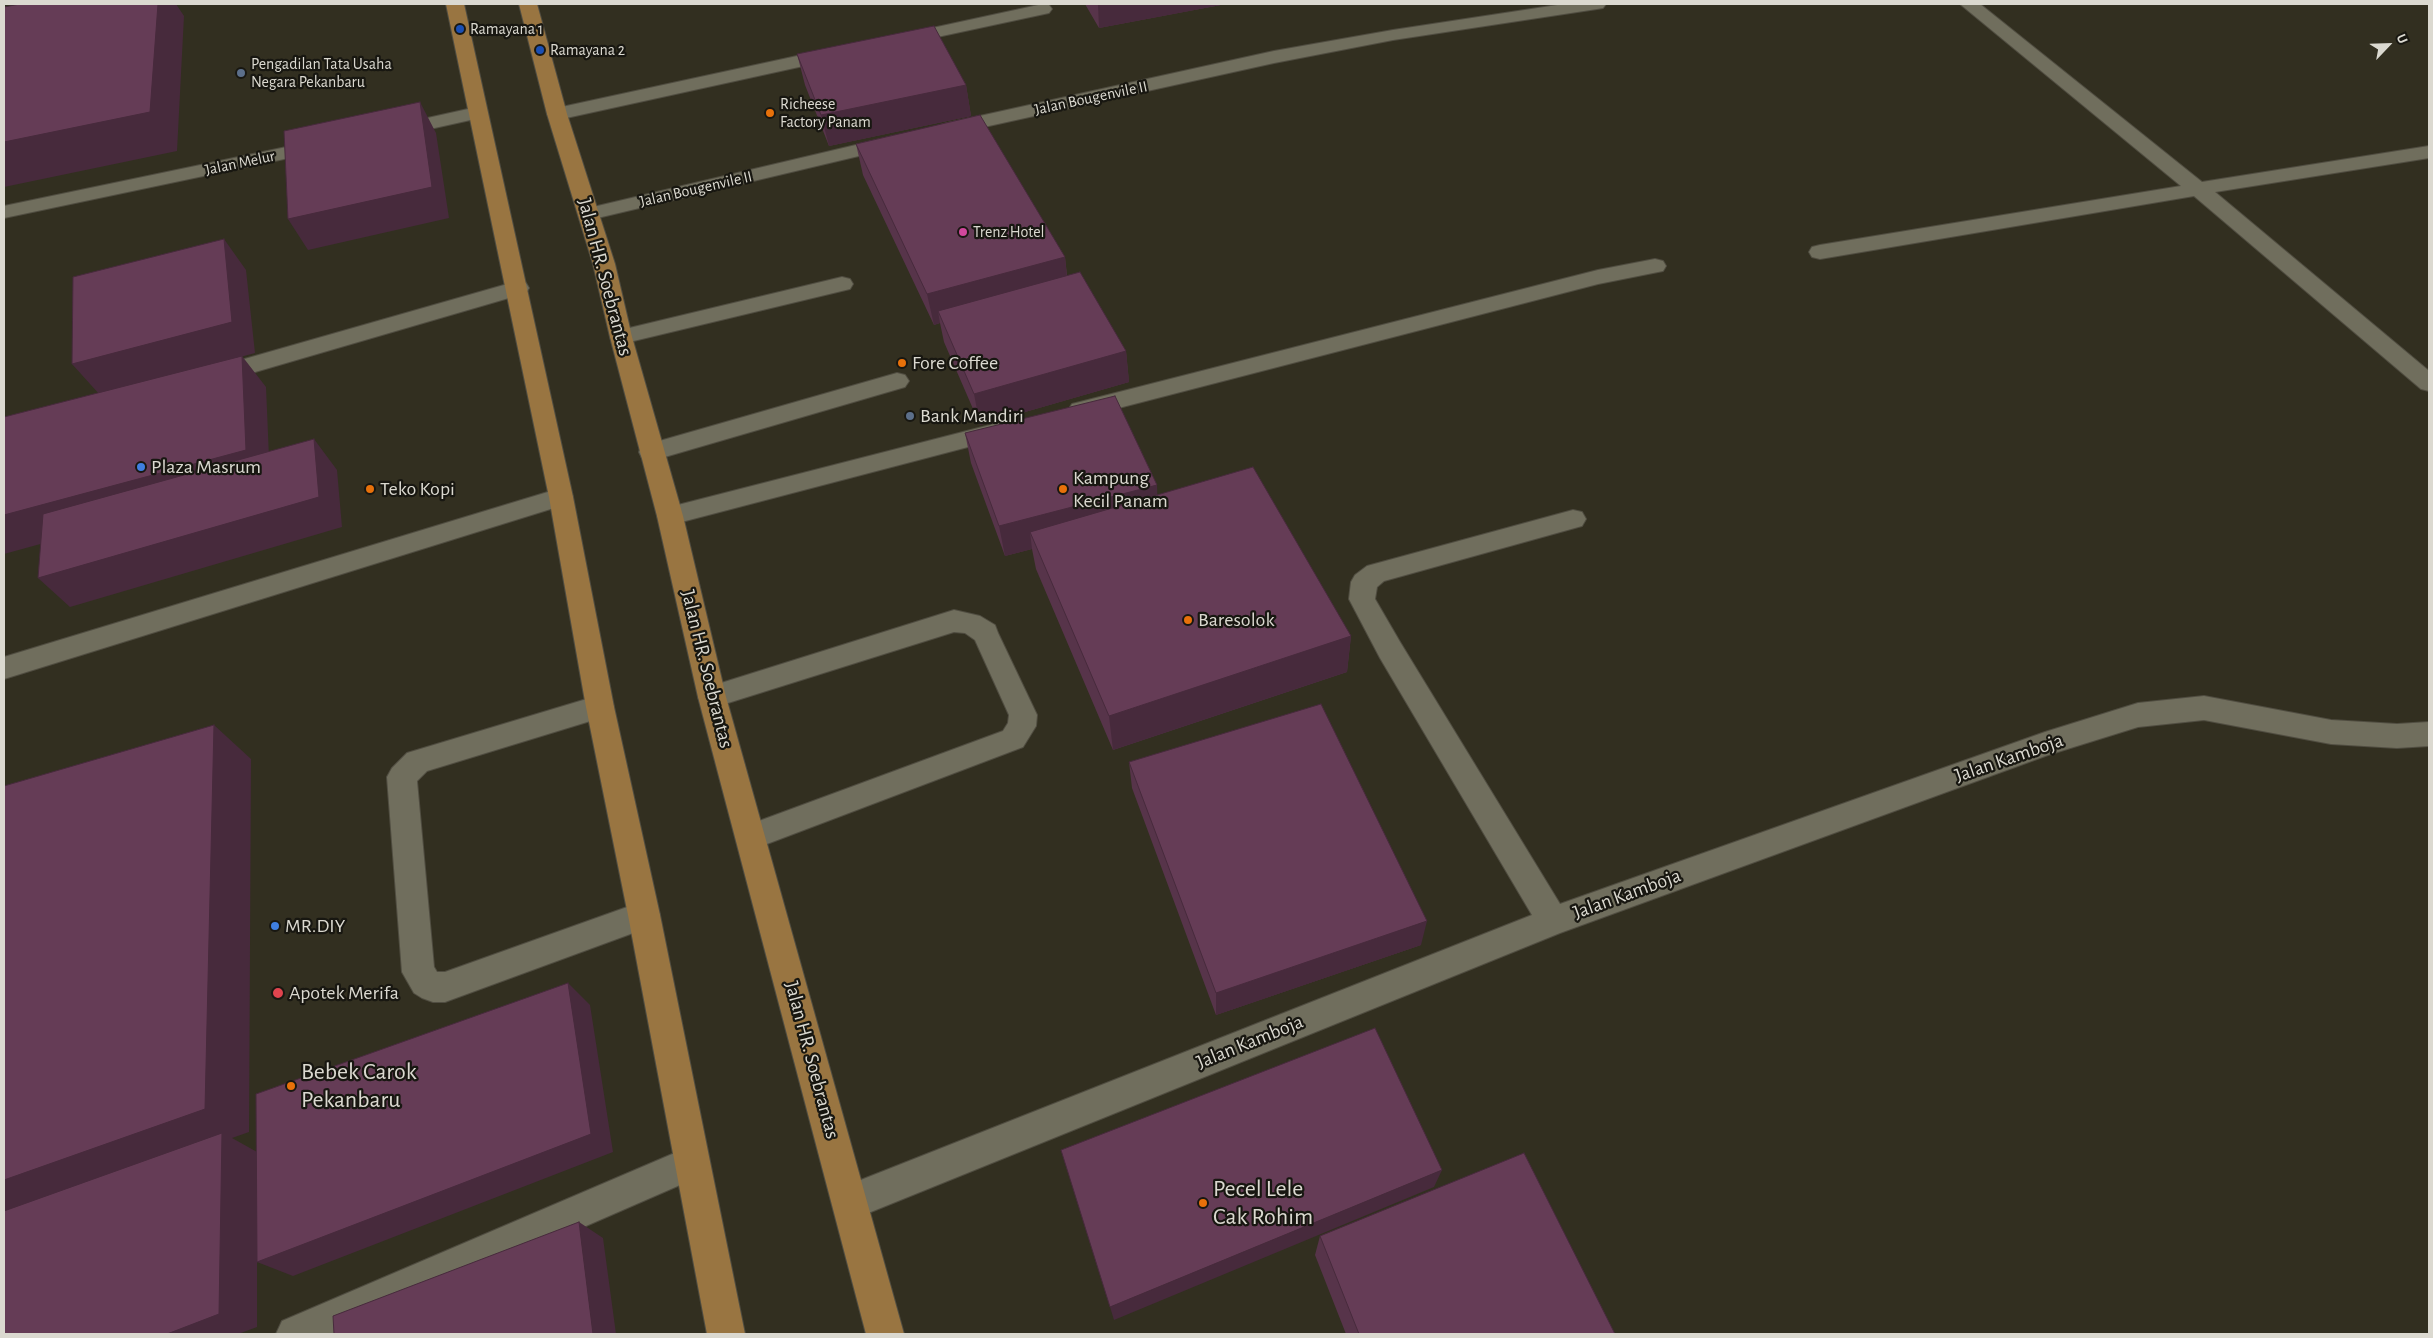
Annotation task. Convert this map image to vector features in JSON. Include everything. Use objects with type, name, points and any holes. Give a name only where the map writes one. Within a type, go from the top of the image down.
[{"type":"main road","points":[[455,4],[477,113],[518,288],[561,497],[600,707],[644,915],[691,1163],[726,1334]]},
{"type":"main road","name":"Jalan HR. Soebrantas","points":[[528,4],[557,114],[604,264],[621,338],[670,516],[712,697],[851,1202],[885,1334]]},
{"type":"street","name":"Jalan Bougenvile II","points":[[933,133],[1274,57],[1393,35],[1597,4]]},
{"type":"street","points":[[1969,4],[2198,189],[2429,383]]},
{"type":"street","points":[[878,45],[1043,9]]},
{"type":"street","points":[[557,114],[849,51]]},
{"type":"street","points":[[371,136],[477,113]]},
{"type":"street","name":"Jalan Bougenvile II","points":[[589,214],[914,137]]},
{"type":"street","name":"Jalan Melur","points":[[4,212],[342,142]]},
{"type":"street","points":[[1820,252],[2429,152]]},
{"type":"street","points":[[1057,416],[1598,277],[1655,266]]},
{"type":"street","points":[[621,338],[842,284]]},
{"type":"street","points":[[192,382],[518,288]]},
{"type":"street","points":[[651,452],[898,381]]},
{"type":"street","points":[[670,516],[1028,424]]},
{"type":"street","points":[[4,668],[561,497]]},
{"type":"street","points":[[1553,921],[1390,650],[1362,599],[1364,582],[1376,573],[1573,519]]},
{"type":"street","points":[[712,697],[954,621],[971,623],[985,633],[1023,715],[1022,726],[1013,739],[751,837]]},
{"type":"street","points":[[600,707],[416,762],[402,777],[418,972],[425,982],[433,987],[445,987],[644,915]]},
{"type":"street","name":"Jalan Kamboja","points":[[851,1202],[1553,921],[2045,744],[2138,715],[2204,708],[2331,732],[2397,736],[2429,734]]},
{"type":"street","points":[[295,1334],[691,1163]]},
{"type":"building","points":[[20,4],[158,4],[150,112],[4,142],[4,7]]},
{"type":"building","points":[[934,26],[966,85],[821,115],[797,54]]},
{"type":"building","points":[[420,102],[432,187],[288,219],[284,131]]},
{"type":"building","name":"Trenz Hotel","points":[[980,115],[1065,257],[927,294],[856,144]]},
{"type":"building","points":[[224,239],[232,322],[72,364],[73,277]]},
{"type":"building","points":[[1080,272],[1126,351],[974,394],[938,311]]},
{"type":"building","points":[[242,356],[246,450],[4,515],[4,417]]},
{"type":"building","name":"Kampung Kecil Panam","points":[[1115,396],[1157,485],[999,526],[965,433]]},
{"type":"building","points":[[314,439],[319,497],[38,578],[43,514]]},
{"type":"building","name":"Baresolok","points":[[1253,467],[1351,636],[1109,716],[1030,532]]},
{"type":"building","points":[[1321,704],[1427,921],[1216,993],[1129,762]]},
{"type":"building","points":[[214,725],[205,1109],[4,1180],[4,786]]},
{"type":"building","points":[[568,983],[591,1134],[257,1262],[256,1094]]},
{"type":"building","points":[[1375,1028],[1442,1170],[1110,1307],[1061,1150]]},
{"type":"building","points":[[222,1133],[219,1314],[167,1334],[4,1334],[4,1211]]},
{"type":"building","points":[[1524,1153],[1615,1334],[1359,1334],[1320,1236]]},
{"type":"building","points":[[579,1222],[593,1334],[334,1334],[333,1316]]},
{"type":"place","name":"Ramayana 1","points":[[460,29]]},
{"type":"place","name":"Ramayana 2","points":[[540,50]]},
{"type":"place","name":"Pengadilan Tata Usaha Negara Pekanbaru","points":[[241,73]]},
{"type":"place","name":"Richeese Factory Panam","points":[[770,113]]},
{"type":"place","name":"Trenz Hotel","points":[[963,232]]},
{"type":"place","name":"Fore Coffee","points":[[902,363]]},
{"type":"place","name":"Bank Mandiri","points":[[910,416]]},
{"type":"place","name":"Plaza Masrum","points":[[141,467]]},
{"type":"place","name":"Teko Kopi","points":[[370,489]]},
{"type":"place","name":"Kampung Kecil Panam","points":[[1063,489]]},
{"type":"place","name":"Baresolok","points":[[1188,620]]},
{"type":"place","name":"MR.DIY","points":[[275,926]]},
{"type":"place","name":"Apotek Merifa","points":[[278,993]]},
{"type":"place","name":"Bebek Carok Pekanbaru","points":[[291,1086]]},
{"type":"place","name":"Pecel Lele Cak Rohim","points":[[1203,1203]]}]
